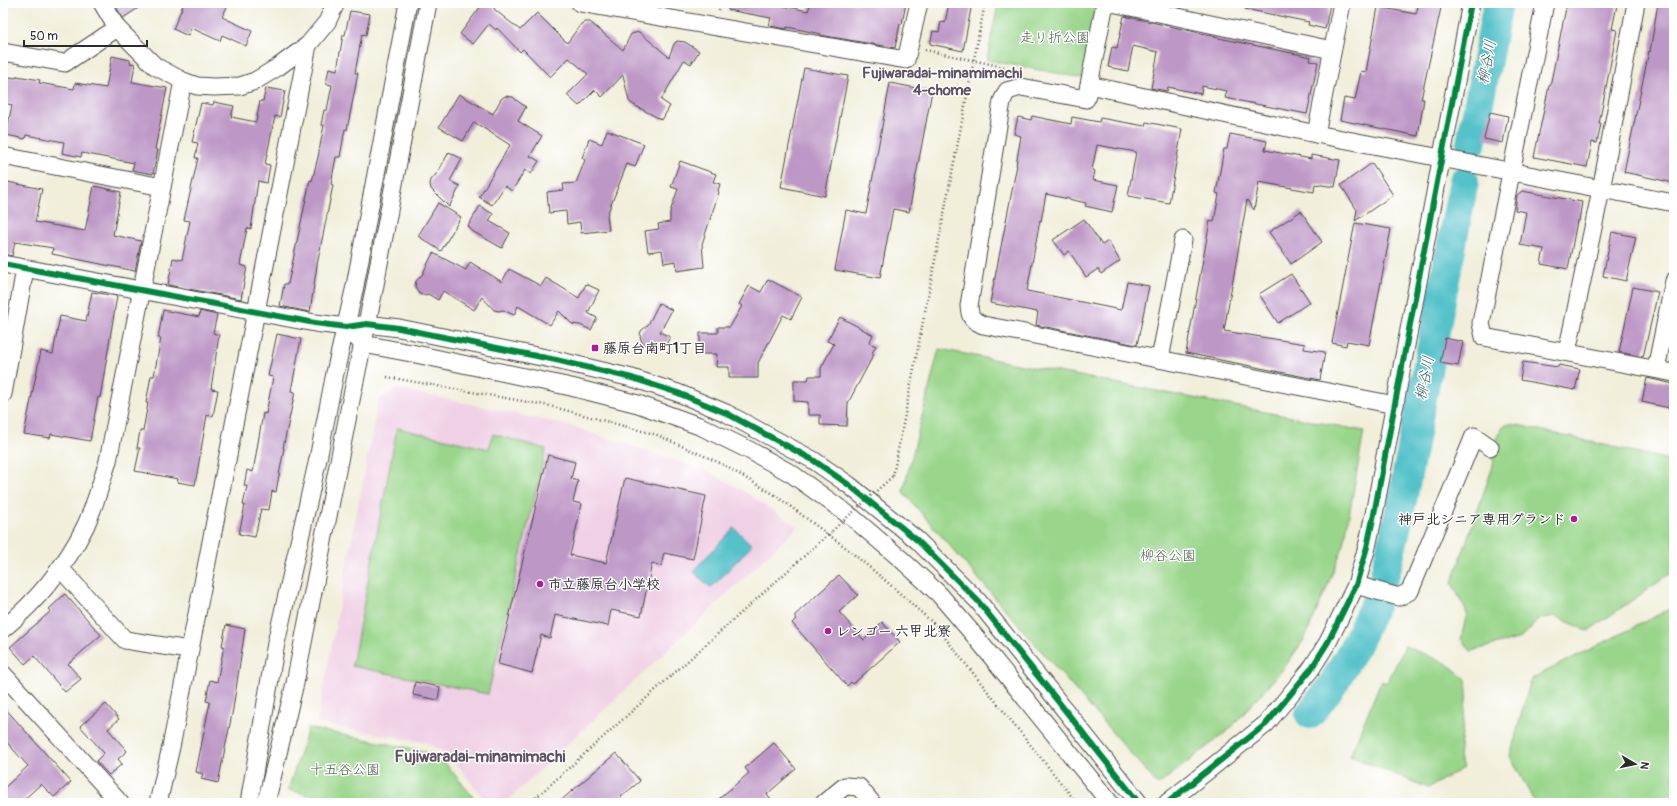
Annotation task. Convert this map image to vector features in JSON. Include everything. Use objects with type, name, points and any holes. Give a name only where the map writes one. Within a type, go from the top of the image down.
[{"type":"street","points":[[102,3],[117,28],[155,66],[183,81],[197,86],[214,87],[240,86],[255,81],[272,71],[308,45],[327,22],[336,3]]},
{"type":"street","points":[[249,803],[276,643],[318,459],[346,327],[408,3]]},
{"type":"street","points":[[266,803],[294,683],[363,344],[428,3]]},
{"type":"street","points":[[580,3],[906,60],[919,3]]},
{"type":"street","points":[[1105,3],[1086,99],[1021,87],[1007,91],[1002,101],[969,306],[969,316],[973,321],[983,325],[1395,405]]},
{"type":"street","points":[[1112,3],[1332,50]]},
{"type":"street","points":[[1316,134],[1342,3]]},
{"type":"street","points":[[1167,803],[1271,719],[1311,669],[1328,642],[1356,585],[1367,547],[1471,3]]},
{"type":"street","points":[[1545,3],[1481,323],[1484,337],[1674,373]]},
{"type":"street","points":[[1567,352],[1601,190],[1636,3]]},
{"type":"street","points":[[3,52],[65,63],[117,28]]},
{"type":"street","points":[[158,803],[171,747],[308,45]]},
{"type":"street","points":[[3,629],[25,611],[50,583],[85,528],[98,496],[108,461],[183,81]]},
{"type":"street","points":[[1089,85],[1316,134],[1512,173],[1674,203]]},
{"type":"street","points":[[3,156],[162,187]]},
{"type":"street","points":[[1160,359],[1182,240]]},
{"type":"street","points":[[3,264],[256,313],[346,327],[367,324],[399,328],[556,360],[632,378],[678,393],[726,413],[813,460],[849,485],[917,540],[978,601],[1139,803]]},
{"type":"street","points":[[3,394],[26,269]]},
{"type":"street","points":[[1656,370],[1674,281]]},
{"type":"street","points":[[346,327],[363,344],[411,352],[570,387],[638,404],[702,427],[749,450],[792,474],[853,518],[939,594],[1110,803]]},
{"type":"street","points":[[1356,585],[1399,597],[1410,591],[1474,436],[1490,447]]},
{"type":"street","points":[[60,568],[126,640],[189,650]]},
{"type":"street","points":[[3,674],[120,803]]},
{"type":"street","points":[[824,803],[845,786],[859,787],[872,803]]},
{"type":"path","points":[[530,803],[893,476],[985,3]]},
{"type":"path","points":[[909,47],[1020,70]]},
{"type":"path","points":[[387,377],[550,406],[657,435],[720,463],[775,495],[828,534],[886,581],[933,624],[1077,803]]},
{"type":"shaded area","name":"市立藤原台小学校","points":[[395,388],[567,425],[704,470],[737,487],[798,527],[505,803],[487,803],[449,754],[424,742],[317,723],[378,401]]},
{"type":"green space","name":"走り折公園","points":[[998,3],[1096,3],[1082,78],[987,60]]},
{"type":"green space","name":"柳谷公園","points":[[939,349],[1364,431],[1344,544],[1305,638],[1284,668],[1230,729],[1158,785],[903,492]]},
{"type":"green space","name":"神戸北シニア専用グランド","points":[[1509,424],[1674,461],[1674,571],[1588,631],[1555,616],[1539,619],[1521,638],[1471,651],[1461,639],[1467,613],[1452,583],[1493,466],[1496,440],[1503,426]]},
{"type":"green space","points":[[397,428],[489,449],[493,434],[546,449],[488,694],[352,666]]},
{"type":"green space","points":[[1674,607],[1674,803],[1535,803],[1510,756],[1531,679]]},
{"type":"green space","points":[[1405,646],[1446,663],[1466,679],[1467,692],[1459,757],[1463,768],[1428,788],[1350,756],[1381,681],[1387,683]]},
{"type":"green space","name":"十五谷公園","points":[[308,728],[424,751],[446,764],[478,803],[343,803],[288,790]]},
{"type":"water","points":[[734,528],[752,545],[711,588],[693,571]]},
{"type":"building","points":[[114,3],[146,3],[123,18]]},
{"type":"building","points":[[184,3],[229,3],[222,17],[252,31],[246,46],[222,35],[220,41],[191,28],[188,36],[173,29]]},
{"type":"building","points":[[729,3],[770,3],[808,11],[811,3],[906,3],[895,48],[820,35],[821,34],[787,27],[787,29],[769,26],[771,18],[728,10]]},
{"type":"building","points":[[949,3],[972,3],[963,51],[930,44],[933,31],[939,32],[941,22],[945,23]]},
{"type":"building","points":[[1160,3],[1183,3],[1182,8]]},
{"type":"building","points":[[1245,3],[1330,4],[1325,29],[1308,25],[1309,22],[1245,9]]},
{"type":"building","points":[[1419,3],[1442,3],[1421,99],[1424,99],[1418,136],[1340,120],[1344,98],[1355,100],[1361,71],[1366,72],[1378,7],[1416,14]]},
{"type":"building","points":[[1567,3],[1608,3],[1617,5],[1612,29],[1617,30],[1599,124],[1601,124],[1597,143],[1592,142],[1587,167],[1534,157]]},
{"type":"building","points":[[1658,3],[1674,3],[1674,183],[1624,172],[1649,51],[1650,52]]},
{"type":"building","points":[[485,4],[493,6],[495,10],[520,30],[537,13],[567,43],[581,24],[590,22],[623,50],[631,34],[639,32],[669,57],[674,44],[677,41],[685,42],[699,51],[691,64],[684,60],[661,100],[670,106],[662,120],[629,101],[623,75],[602,97],[595,90],[579,106],[567,95],[588,74],[569,58],[550,77],[523,49],[520,52],[497,28],[496,30],[489,24],[473,44],[460,34],[481,6]]},
{"type":"building","points":[[350,11],[370,14],[366,35],[362,34],[355,73],[358,73],[347,130],[345,129],[340,157],[336,157],[331,184],[333,185],[317,265],[310,312],[280,306],[284,284],[288,284],[310,180],[312,181],[318,157],[324,125],[321,125],[324,110],[327,110],[332,85],[326,84],[329,68],[337,70],[343,35],[345,35]]},
{"type":"building","points":[[1124,16],[1214,37],[1311,57],[1310,61],[1318,62],[1307,114],[1225,98],[1227,91],[1202,86],[1201,94],[1168,87],[1167,91],[1151,88],[1158,52],[1133,46],[1128,71],[1108,67],[1112,47],[1117,48]]},
{"type":"building","points":[[112,56],[130,60],[130,63],[135,64],[132,82],[167,88],[155,149],[158,150],[153,174],[132,170],[134,163],[82,153],[81,157],[62,153],[64,142],[26,135],[25,139],[6,135],[12,105],[3,103],[3,76],[16,78],[17,76],[40,80],[39,83],[74,89],[75,83],[106,88]]},
{"type":"building","points":[[804,68],[848,76],[825,196],[781,187]]},
{"type":"building","points":[[890,83],[932,91],[909,212],[893,209],[880,278],[835,270],[846,210],[866,214]]},
{"type":"building","points":[[266,88],[285,91],[280,117],[275,116],[265,164],[270,165],[267,183],[258,181],[251,229],[247,228],[240,265],[247,267],[241,299],[168,285],[173,258],[182,260],[190,221],[184,220],[198,158],[195,158],[198,143],[192,142],[201,103],[213,105],[214,102],[234,106],[231,117],[256,122],[260,101],[263,101]]},
{"type":"building","points":[[459,94],[493,114],[501,99],[505,96],[513,97],[526,107],[518,121],[542,136],[530,156],[539,161],[531,174],[525,170],[512,191],[505,186],[492,205],[479,197],[510,145],[474,122],[463,141],[439,127]]},
{"type":"building","points":[[1490,112],[1508,116],[1503,143],[1484,139]]},
{"type":"building","points":[[1032,116],[1071,124],[1072,117],[1099,122],[1100,118],[1145,126],[1146,122],[1182,129],[1169,203],[1128,196],[1136,152],[1097,145],[1092,170],[1095,171],[1093,180],[1118,185],[1112,212],[1085,206],[1086,203],[1046,194],[1041,221],[1040,220],[1027,291],[1121,310],[1127,282],[1149,286],[1137,345],[1036,325],[1038,312],[990,303],[1017,165],[1021,136],[1014,134],[1018,117],[1031,120]]},
{"type":"building","points":[[607,130],[644,144],[635,167],[627,164],[607,215],[609,230],[581,233],[580,222],[567,224],[566,211],[549,213],[547,192],[564,190],[563,184],[576,183],[585,160],[582,158],[589,139],[602,144]]},
{"type":"building","points":[[1230,134],[1267,141],[1265,150],[1311,159],[1311,155],[1340,160],[1335,187],[1315,184],[1314,192],[1259,182],[1254,210],[1247,200],[1224,331],[1305,344],[1304,349],[1325,352],[1320,380],[1186,353],[1210,221],[1214,222],[1219,194],[1216,193],[1224,149],[1227,149]]},
{"type":"building","points":[[449,152],[462,159],[450,181],[460,186],[449,207],[431,189],[430,184]]},
{"type":"building","points":[[680,161],[716,174],[713,182],[720,184],[719,192],[702,244],[704,267],[677,271],[676,261],[664,263],[662,250],[648,252],[645,231],[659,229],[658,224],[670,222],[670,212],[678,189],[671,187]]},
{"type":"building","points":[[1372,163],[1393,195],[1355,221],[1357,210],[1341,185]]},
{"type":"building","points":[[3,181],[42,189],[35,222],[85,231],[94,186],[121,192],[113,235],[141,241],[135,271],[52,254],[53,248],[15,242],[12,256],[3,254]]},
{"type":"building","points":[[1522,191],[1582,202],[1568,269],[1541,264],[1544,249],[1520,245],[1526,212],[1515,210],[1517,195]]},
{"type":"building","points":[[438,203],[461,217],[441,251],[418,236]]},
{"type":"building","points":[[480,206],[493,214],[489,221],[510,233],[502,248],[472,231],[468,226]]},
{"type":"building","points":[[1301,211],[1322,242],[1291,264],[1269,232]]},
{"type":"building","points":[[1084,219],[1102,245],[1108,241],[1120,261],[1101,274],[1098,269],[1086,277],[1069,251],[1064,255],[1053,240]]},
{"type":"building","points":[[1355,223],[1391,229],[1369,345],[1347,341],[1346,346],[1332,343]]},
{"type":"building","points":[[1612,232],[1636,237],[1626,281],[1603,276]]},
{"type":"building","points":[[433,253],[466,270],[470,262],[502,282],[509,269],[541,286],[546,278],[579,298],[586,284],[599,290],[588,313],[597,318],[591,330],[580,325],[572,324],[559,311],[550,325],[518,306],[514,315],[503,310],[494,310],[482,297],[474,310],[443,291],[438,300],[428,294],[419,294],[415,286],[416,281],[422,275]]},
{"type":"building","points":[[1291,274],[1310,302],[1278,323],[1259,294]]},
{"type":"building","points":[[768,279],[802,297],[791,319],[783,315],[758,363],[758,378],[729,378],[729,367],[716,367],[717,354],[700,354],[700,333],[718,333],[718,327],[730,327],[742,306],[739,304],[749,286],[761,292]]},
{"type":"building","points":[[1633,287],[1658,292],[1643,357],[1619,352]]},
{"type":"building","points":[[92,292],[117,296],[100,398],[98,397],[90,441],[51,434],[50,438],[24,434],[41,351],[53,354],[60,316],[86,321]]},
{"type":"building","points":[[659,303],[672,310],[660,332],[670,337],[664,349],[653,344],[644,344],[640,335],[641,331],[648,325]]},
{"type":"building","points":[[163,310],[199,317],[200,311],[217,315],[213,333],[219,335],[211,389],[218,390],[213,416],[207,415],[195,485],[177,482],[178,479],[135,471],[140,448],[137,448],[140,431],[143,431],[151,376],[154,376],[161,338],[158,338]]},
{"type":"building","points":[[840,317],[873,335],[869,343],[876,346],[872,353],[874,354],[848,403],[847,426],[820,425],[820,415],[808,415],[808,402],[794,401],[794,380],[808,380],[809,376],[821,376],[821,368],[834,344],[827,341]]},
{"type":"building","points":[[277,334],[301,339],[291,391],[295,392],[283,448],[276,492],[272,491],[269,510],[261,509],[255,537],[239,534],[247,486],[244,486],[247,470],[253,472],[263,413],[266,414],[273,377],[268,376]]},
{"type":"building","points":[[1445,338],[1463,342],[1458,366],[1440,363]]},
{"type":"building","points":[[1523,362],[1558,367],[1559,365],[1580,369],[1575,390],[1520,380]]},
{"type":"building","points":[[1647,378],[1674,384],[1674,409],[1642,402]]},
{"type":"building","points":[[548,455],[575,462],[571,479],[578,481],[573,502],[582,504],[570,555],[606,563],[625,478],[706,496],[693,559],[664,553],[661,566],[652,563],[641,616],[611,610],[608,626],[555,615],[550,638],[541,635],[532,673],[498,664]]},
{"type":"building","name":"レンゴー 六甲北寮","points":[[839,575],[858,595],[839,612],[864,640],[882,622],[900,642],[853,684],[851,682],[847,686],[792,623],[796,619],[794,616]]},
{"type":"building","points":[[65,594],[101,635],[68,664],[81,679],[65,692],[34,656],[25,664],[10,647],[51,611],[49,609]]},
{"type":"building","points":[[226,625],[245,629],[233,709],[218,783],[201,779],[203,774],[196,772],[210,702],[206,701],[210,680],[217,682],[224,646],[222,646]]},
{"type":"building","points":[[415,682],[440,687],[438,700],[413,695]]},
{"type":"building","points":[[106,704],[119,719],[108,729],[127,751],[118,759],[122,764],[109,775],[96,761],[104,753],[80,726]]},
{"type":"building","points":[[3,706],[71,782],[54,797],[41,784],[20,803],[3,803],[3,789],[28,766],[3,738]]},
{"type":"building","points":[[774,743],[796,769],[767,794],[774,803],[714,803],[749,773],[745,768]]},
{"type":"building","points":[[616,753],[640,781],[614,803],[558,803]]},
{"type":"waterway","name":"柳谷川","points":[[1471,144],[1498,3]]},
{"type":"waterway","name":"柳谷川","points":[[1385,574],[1399,516],[1464,181]]},
{"type":"waterway","name":"柳谷川","points":[[1310,714],[1333,684],[1356,644],[1374,606]]},
{"type":"cycle path","points":[[1167,803],[1266,724],[1311,669],[1328,642],[1356,585],[1367,547],[1374,514],[1471,3]]},
{"type":"cycle path","points":[[3,264],[315,323],[346,327],[367,324],[399,328],[556,360],[632,378],[678,393],[726,413],[813,460],[849,485],[917,540],[978,601],[1139,803]]},
{"type":"place","name":"藤原台南町1丁目","points":[[595,348]]},
{"type":"place","name":"神戸北シニア専用グランド","points":[[1574,519]]},
{"type":"place","name":"市立藤原台小学校","points":[[540,584]]},
{"type":"place","name":"レンゴー 六甲北寮","points":[[828,631]]},
{"type":"district","name":"Fujiwaradai-minamimachi 4-chome","points":[[942,82]]},
{"type":"district","name":"Fujiwaradai-minamimachi","points":[[480,757]]}]
